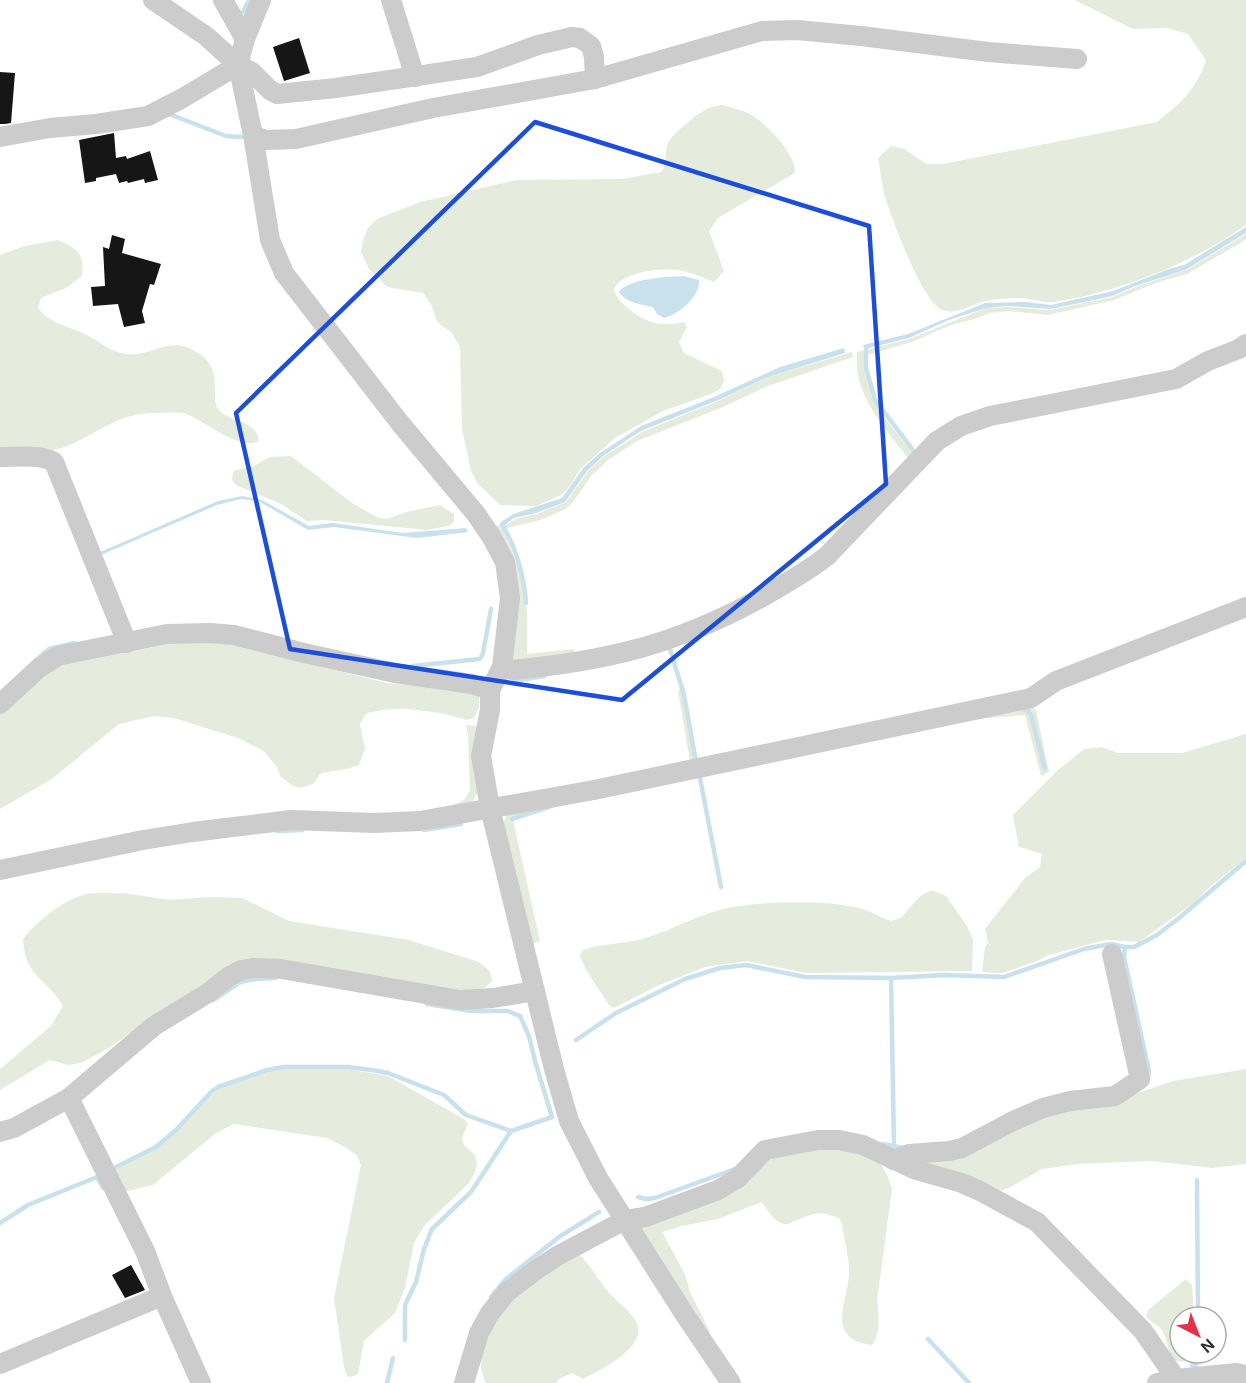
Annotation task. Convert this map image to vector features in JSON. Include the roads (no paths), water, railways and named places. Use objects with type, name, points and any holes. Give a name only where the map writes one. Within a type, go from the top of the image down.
[{"type":"street","points":[[153,0],[206,36],[238,65],[252,72],[277,94],[336,88],[477,67],[538,45],[572,37],[580,38],[591,46],[595,79]]},
{"type":"street","points":[[223,0],[245,39]]},
{"type":"street","points":[[261,0],[245,39],[238,65],[253,135],[270,240],[284,273],[400,423],[476,514],[505,562],[510,598],[502,667],[490,690],[490,710],[481,756],[490,808],[554,1069],[569,1121],[598,1178],[731,1383]]},
{"type":"street","points":[[391,0],[415,77]]},
{"type":"street","points":[[253,135],[265,140],[296,139],[433,108],[595,79],[623,73],[762,31],[861,36],[988,52],[1077,59]]},
{"type":"street","points":[[0,137],[50,128],[148,116],[238,65]]},
{"type":"street","points":[[502,667],[512,670],[599,659],[669,640],[698,629],[737,610],[812,567],[826,556],[937,441],[961,426],[990,416],[1176,379],[1246,344]]},
{"type":"street","points":[[0,457],[37,458],[54,462],[127,642]]},
{"type":"street","points":[[0,870],[143,840],[193,832],[291,820],[374,823],[420,821],[615,786],[1031,698],[1056,681],[1246,607]]},
{"type":"street","points":[[0,704],[52,659],[167,634],[234,635],[395,673],[472,684],[490,690]]},
{"type":"street","points":[[893,1160],[909,1154],[962,1148],[1043,1108],[1070,1101],[1115,1096],[1140,1079],[1112,954]]},
{"type":"street","points":[[0,1132],[14,1128],[69,1098],[154,1026],[241,970],[267,968],[459,1000],[493,998],[535,991]]},
{"type":"street","points":[[69,1098],[145,1251],[162,1296],[201,1383]]},
{"type":"street","points":[[464,1383],[479,1333],[498,1300],[556,1256],[625,1220],[645,1217],[718,1191],[738,1178],[765,1150],[818,1140],[851,1141],[863,1145],[916,1170],[962,1183],[1037,1222],[1143,1331],[1171,1382],[1236,1374],[1246,1375]]},
{"type":"street","points":[[0,1365],[162,1296]]},
{"type":"water","points":[[1246,227],[1246,233],[1185,270],[1135,286],[1113,296],[1051,309],[1008,306],[986,308],[949,320],[909,338],[865,349],[863,345],[908,334],[985,303],[1026,302],[1051,305],[1113,291],[1184,265]]},
{"type":"water","points":[[684,276],[699,280],[699,286],[688,304],[664,318],[657,314],[653,307],[630,301],[619,292],[624,287],[639,281]]},
{"type":"water","points":[[844,348],[845,353],[768,377],[641,431],[603,456],[587,471],[565,502],[536,513],[514,518],[503,526],[500,523],[513,514],[562,498],[584,467],[600,453],[641,426],[714,397],[780,367]]},
{"type":"water","points":[[242,496],[262,500],[309,526],[333,523],[403,533],[466,528],[468,532],[417,538],[334,527],[308,530],[260,502],[241,499],[217,505],[101,555],[100,552],[218,501]]},
{"type":"waterway","points":[[243,12],[249,0]]},
{"type":"waterway","points":[[169,114],[226,136],[243,137]]},
{"type":"waterway","points":[[866,347],[866,368],[875,400],[916,454]]},
{"type":"waterway","points":[[505,522],[502,524],[519,562],[526,603]]},
{"type":"waterway","points":[[412,666],[480,659],[491,609]]},
{"type":"waterway","points":[[36,660],[49,649],[74,643]]},
{"type":"waterway","points":[[670,649],[684,695],[696,762]]},
{"type":"waterway","points":[[514,681],[544,676]]},
{"type":"waterway","points":[[1021,708],[1031,715],[1045,769]]},
{"type":"waterway","points":[[699,773],[721,887]]},
{"type":"waterway","points":[[512,819],[549,807]]},
{"type":"waterway","points":[[424,830],[461,824]]},
{"type":"waterway","points":[[277,831],[302,830]]},
{"type":"waterway","points":[[576,1040],[616,1013],[685,979],[720,968],[746,965],[805,977],[891,978],[944,975],[1004,977],[1084,949],[1111,944],[1134,947],[1157,935],[1246,861]]},
{"type":"waterway","points":[[1125,947],[1124,957],[1149,1071],[1148,1077]]},
{"type":"waterway","points":[[213,1000],[243,981],[275,978]]},
{"type":"waterway","points":[[891,978],[894,1146]]},
{"type":"waterway","points":[[405,1340],[405,1305],[416,1282],[424,1249],[432,1229],[471,1192],[511,1131],[552,1117],[529,1036],[520,1016],[508,1011],[471,1011],[427,1004]]},
{"type":"waterway","points":[[114,1168],[156,1147],[218,1087],[267,1070],[284,1067],[347,1067],[388,1073],[444,1095],[466,1115],[511,1131]]},
{"type":"waterway","points":[[883,1144],[904,1148]]},
{"type":"waterway","points":[[638,1197],[655,1198],[735,1169]]},
{"type":"waterway","points":[[0,1223],[28,1205],[97,1177],[103,1188]]},
{"type":"waterway","points":[[1197,1180],[1198,1305]]},
{"type":"waterway","points":[[491,1297],[506,1279],[559,1237],[599,1212]]},
{"type":"waterway","points":[[928,1339],[969,1383]]},
{"type":"waterway","points":[[387,1383],[393,1358]]}]
